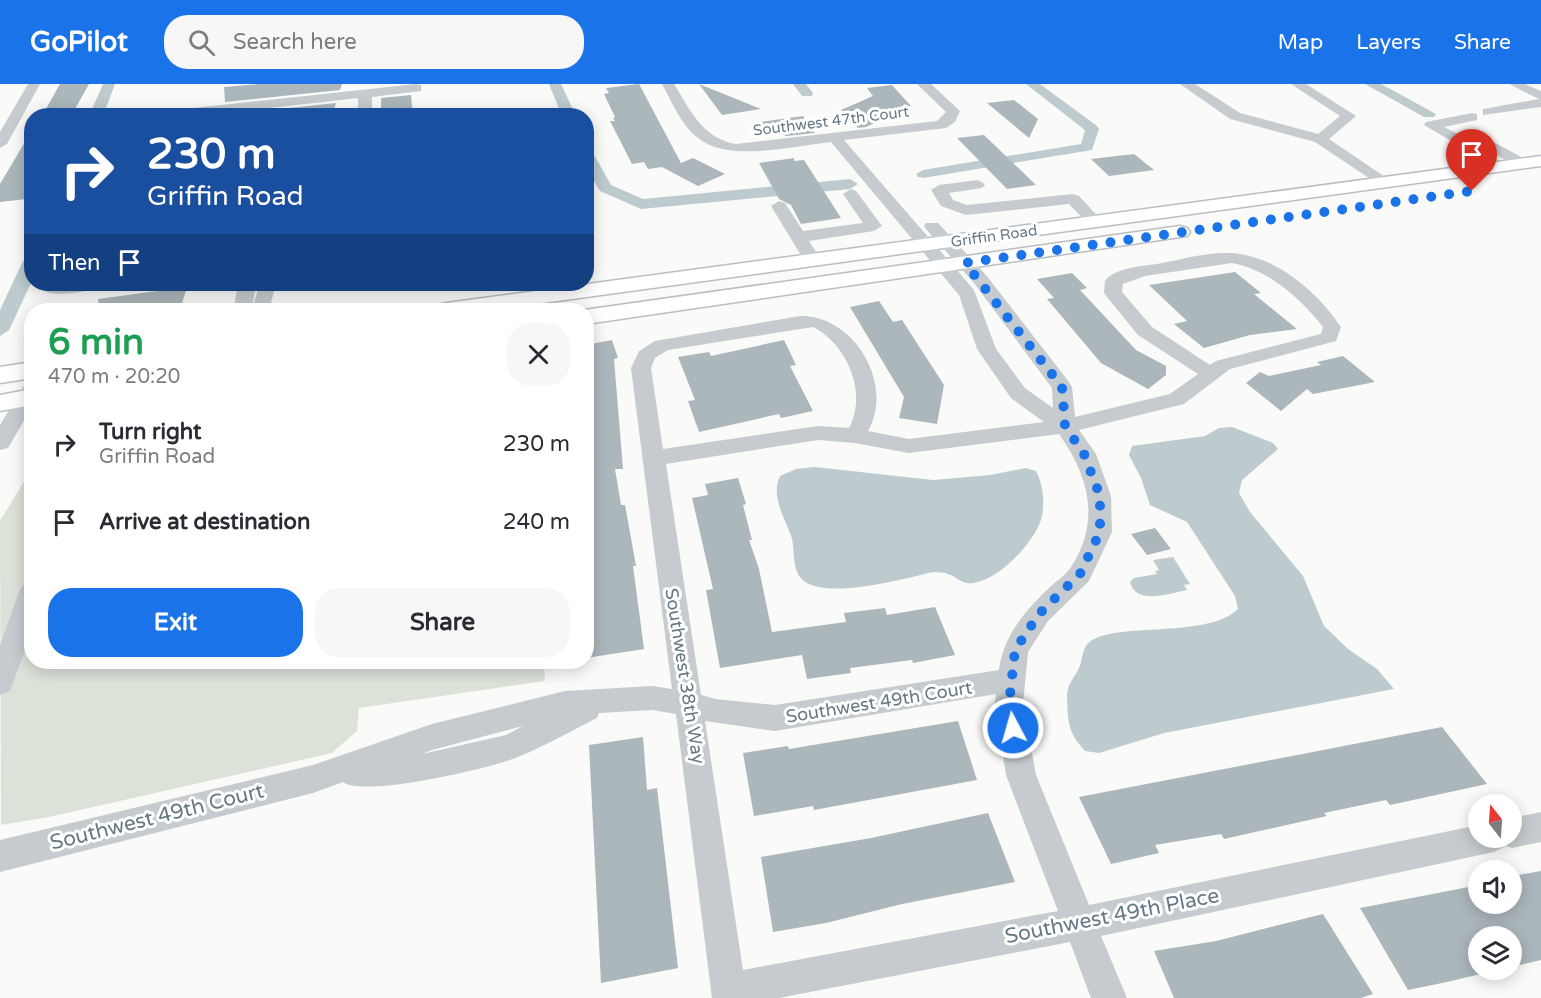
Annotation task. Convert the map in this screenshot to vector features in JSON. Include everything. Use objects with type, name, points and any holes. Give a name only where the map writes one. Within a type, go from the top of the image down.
[{"type":"main road","name":"Griffin Road","points":[[594,290],[1386,183],[1528,173]]},
{"type":"main road","name":"Griffin Road","points":[[594,316],[1201,229]]},
{"type":"main road","name":"Griffin Road","points":[[498,303],[588,291]]},
{"type":"main road","points":[[0,375],[24,371]]},
{"type":"main road","points":[[0,403],[24,397]]},
{"type":"street","points":[[0,144],[34,84]]},
{"type":"street","name":"Southwest 47th Court","points":[[669,84],[700,135],[714,145],[736,148],[941,125],[950,118],[953,111],[923,84]]},
{"type":"street","points":[[1186,84],[1235,116],[1320,140],[1386,183]]},
{"type":"street","points":[[1297,84],[1349,116],[1320,140]]},
{"type":"street","points":[[1515,84],[1541,96]]},
{"type":"street","points":[[238,108],[416,88]]},
{"type":"street","points":[[365,94],[365,108]]},
{"type":"street","points":[[1488,112],[1541,103]]},
{"type":"street","points":[[1472,117],[1431,125],[1466,144],[1481,141],[1528,173]]},
{"type":"street","points":[[843,137],[1062,387],[1065,426]]},
{"type":"street","points":[[997,208],[980,190],[939,190],[947,203],[966,210],[997,208],[1073,199],[1096,223]]},
{"type":"street","points":[[799,237],[874,226],[851,194]]},
{"type":"street","points":[[779,206],[813,261]]},
{"type":"street","points":[[654,458],[818,433],[855,436],[909,446],[1065,426],[1177,399],[1235,360],[1329,337],[1332,327],[1325,316],[1273,271],[1254,262],[1230,258],[1131,273],[1114,281],[1113,293],[1145,331],[1211,374]]},
{"type":"street","points":[[955,264],[969,294],[987,349],[1018,393],[1065,426],[1084,454],[1100,496],[1100,532],[1080,574],[1039,614],[1015,650],[1009,704],[1021,775],[1109,998]]},
{"type":"street","name":"Southwest 38th Way","points":[[729,994],[701,782],[687,703],[640,368],[646,355],[662,345],[800,322],[818,322],[843,338],[862,373],[866,393],[864,418],[855,436]]},
{"type":"street","points":[[0,443],[24,405]]},
{"type":"street","points":[[0,683],[18,622]]},
{"type":"street","name":"Southwest 49th Court","points":[[0,856],[313,779],[426,766],[510,747],[604,702],[642,698],[687,703],[716,712],[775,718],[1012,680]]},
{"type":"street","points":[[1522,831],[1541,827]]},
{"type":"street","name":"Southwest 49th Place","points":[[729,994],[1468,842]]},
{"type":"shaded area","points":[[1232,427],[1273,443],[1278,449],[1242,480],[1239,493],[1250,512],[1303,576],[1324,626],[1348,649],[1377,669],[1394,689],[1164,733],[1099,753],[1085,751],[1070,727],[1067,693],[1086,646],[1097,638],[1113,633],[1203,624],[1223,619],[1238,609],[1235,596],[1187,522],[1150,505],[1141,478],[1129,455],[1132,446],[1205,436],[1219,428]]},
{"type":"shaded area","points":[[815,467],[933,480],[990,475],[1026,468],[1036,471],[1041,484],[1043,505],[1041,519],[1021,552],[1003,569],[984,580],[966,583],[947,573],[934,572],[864,586],[825,588],[810,584],[797,572],[792,538],[777,498],[780,476],[796,469]]},
{"type":"shaded area","points":[[24,482],[24,669],[544,669],[545,681],[359,708],[357,731],[332,753],[49,817],[1,825],[0,521]]},
{"type":"shaded area","points":[[1173,557],[1190,584],[1184,585],[1187,590],[1146,596],[1133,589],[1130,582],[1134,578],[1157,574],[1155,571],[1159,570],[1153,560]]},
{"type":"building","points":[[60,84],[89,84],[76,108],[46,108]]},
{"type":"building","points":[[259,84],[342,84],[340,90],[225,102],[224,87]]},
{"type":"building","points":[[639,84],[681,163],[693,158],[725,174],[698,186],[662,167],[648,169],[644,162],[632,164],[610,121],[615,121],[613,118],[615,117],[604,94],[609,93],[606,88]]},
{"type":"building","points":[[699,84],[761,109],[722,115]]},
{"type":"building","points":[[892,85],[911,106],[866,127],[858,128],[841,110],[873,96],[867,88]]},
{"type":"building","points":[[411,95],[412,108],[381,108],[381,98]]},
{"type":"building","points":[[1014,100],[1038,119],[1029,138],[987,103]]},
{"type":"building","points":[[336,103],[334,108],[290,108]]},
{"type":"building","points":[[803,116],[815,133],[786,136],[753,123]]},
{"type":"building","points":[[984,135],[1036,185],[1007,189],[957,138]]},
{"type":"building","points":[[24,144],[24,199],[0,202],[0,184]]},
{"type":"building","points":[[1134,154],[1154,170],[1109,176],[1091,159]]},
{"type":"building","points":[[794,158],[794,161],[804,160],[841,218],[801,224],[791,205],[779,199],[759,163]]},
{"type":"building","points":[[1235,272],[1261,293],[1254,294],[1297,329],[1250,335],[1204,348],[1174,324],[1187,321],[1149,285]]},
{"type":"building","points":[[1072,273],[1087,288],[1080,290],[1136,350],[1166,366],[1166,375],[1148,389],[1101,363],[1047,299],[1054,298],[1037,279]]},
{"type":"building","points":[[157,291],[186,291],[182,303],[98,303],[98,299]]},
{"type":"building","points":[[879,301],[893,322],[902,320],[944,385],[937,424],[899,418],[904,397],[850,307]]},
{"type":"building","points":[[612,340],[618,358],[614,359],[623,469],[615,469],[621,505],[625,505],[636,566],[633,566],[644,649],[594,657],[594,343]]},
{"type":"building","points":[[784,340],[796,365],[790,366],[813,411],[781,418],[779,414],[699,432],[688,401],[695,400],[678,357],[709,352],[711,356]]},
{"type":"building","points":[[1343,356],[1375,382],[1313,394],[1307,389],[1281,411],[1246,383],[1260,372],[1269,376],[1321,365],[1317,362]]},
{"type":"building","points":[[738,478],[746,504],[743,505],[752,540],[749,540],[759,569],[772,632],[846,622],[844,613],[885,608],[887,615],[935,607],[955,655],[913,663],[912,660],[850,668],[851,673],[807,679],[802,655],[720,668],[706,590],[713,589],[692,498],[708,495],[705,484]]},
{"type":"building","points":[[1155,528],[1171,549],[1147,555],[1131,534]]},
{"type":"building","points":[[958,721],[977,780],[814,810],[813,806],[754,816],[743,753],[788,746],[789,749]]},
{"type":"building","points":[[1442,727],[1487,784],[1390,805],[1386,800],[1324,813],[1327,816],[1224,839],[1221,834],[1155,845],[1159,853],[1111,864],[1079,797]]},
{"type":"building","points":[[643,737],[647,790],[657,788],[678,968],[601,983],[589,745]]},
{"type":"building","points":[[988,813],[1015,882],[902,904],[826,923],[773,932],[761,857],[871,838]]},
{"type":"building","points":[[1541,871],[1541,960],[1522,965],[1522,926],[1468,926],[1468,977],[1447,982],[1408,990],[1360,908],[1468,887],[1468,914],[1522,914],[1522,874]]},
{"type":"building","points":[[1323,914],[1373,994],[1361,998],[1174,998],[1154,951],[1216,941]]},
{"type":"waterway","points":[[99,108],[109,84]]},
{"type":"waterway","points":[[555,84],[566,108]]},
{"type":"waterway","points":[[799,84],[807,93]]},
{"type":"waterway","points":[[923,174],[1087,147],[1092,129],[1032,84]]},
{"type":"waterway","points":[[1371,84],[1429,114]]},
{"type":"waterway","points":[[594,168],[605,188],[641,204],[850,184]]},
{"type":"waterway","points":[[0,330],[24,278]]},
{"type":"route","points":[[1013,728],[1009,704],[1015,650],[1039,614],[1080,574],[1100,532],[1100,496],[1084,454],[1065,426],[1062,387],[980,279],[965,263],[1472,191]]}]
